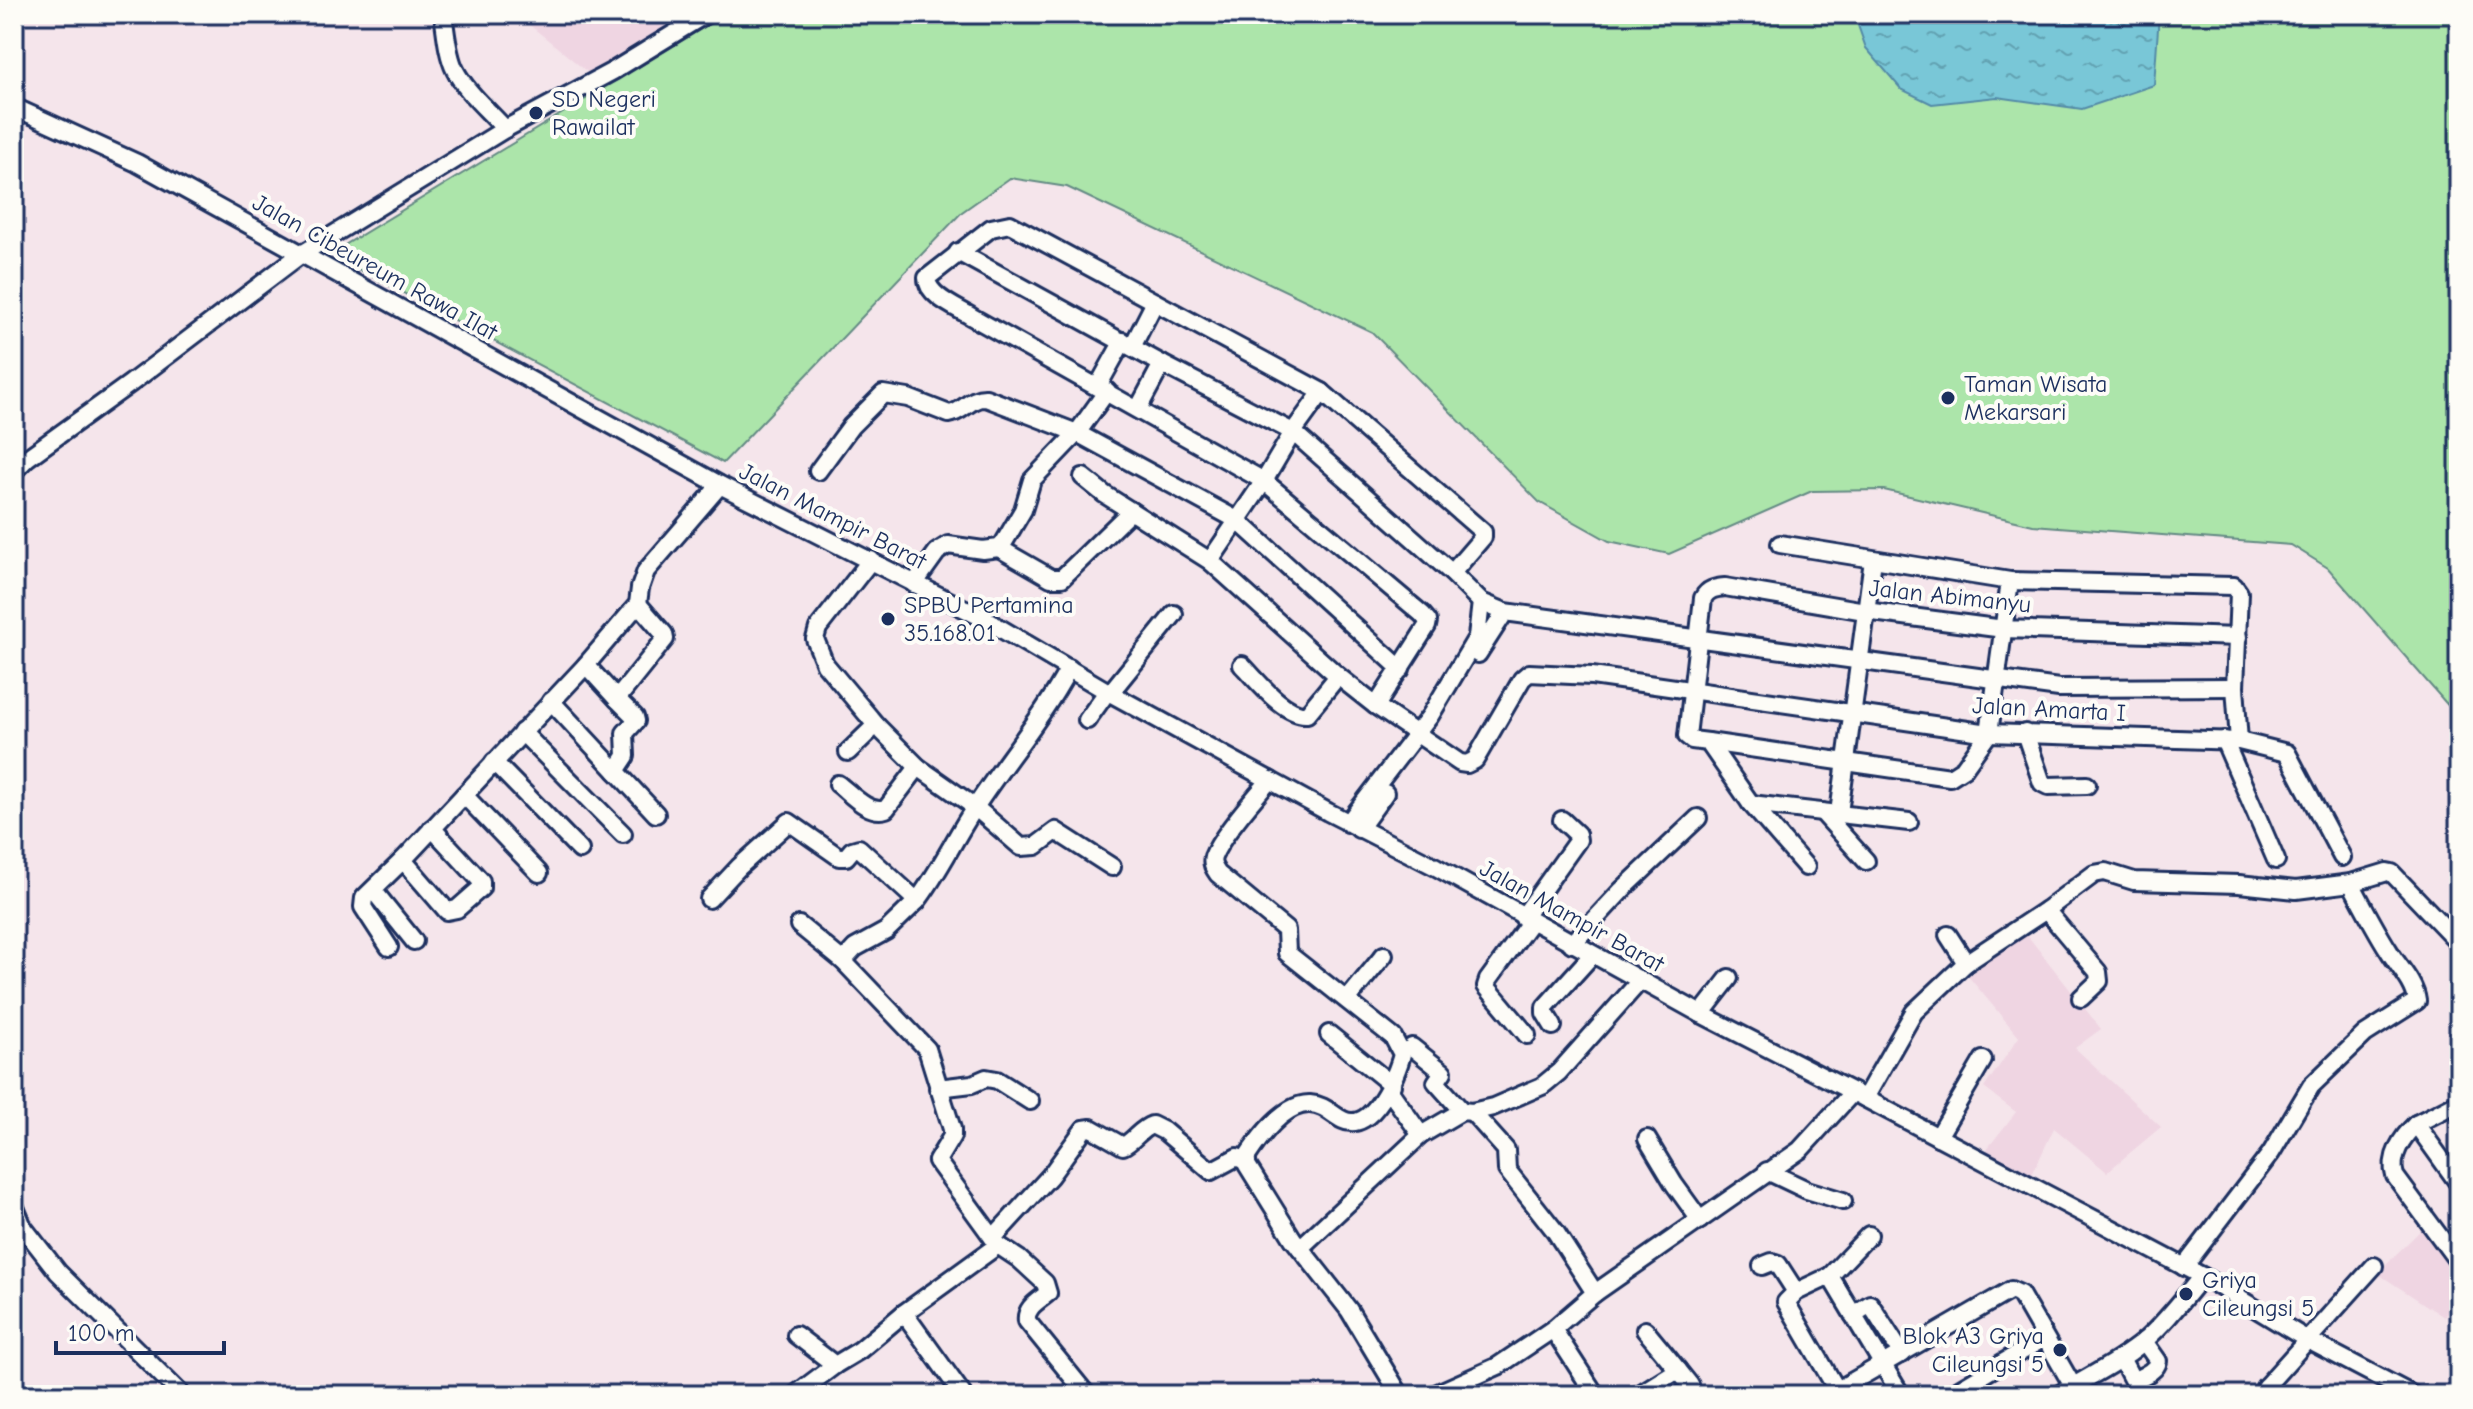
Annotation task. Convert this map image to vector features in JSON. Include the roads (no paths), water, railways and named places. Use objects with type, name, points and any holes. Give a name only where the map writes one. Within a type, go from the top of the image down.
[{"type":"street","points":[[443,14],[456,72],[505,129]]},
{"type":"street","points":[[14,471],[27,458],[290,262],[505,129],[613,71],[706,14]]},
{"type":"street","name":"Jalan Cibeureum Rawa Ilat","points":[[14,107],[137,163],[290,262],[714,481]]},
{"type":"street","points":[[1376,706],[1427,626],[1426,618],[1264,481],[972,317],[931,291],[926,283],[927,278],[991,228],[1010,224],[1322,392],[1483,532],[1483,537],[1452,573]]},
{"type":"street","points":[[958,252],[1293,432],[1481,602],[1505,612],[2059,688],[2235,687]]},
{"type":"street","points":[[999,548],[1023,510],[1032,480],[1077,433],[1155,302]]},
{"type":"street","points":[[1138,409],[1162,364]]},
{"type":"street","points":[[1210,561],[1322,392]]},
{"type":"street","points":[[818,471],[851,426],[883,394],[908,398],[949,414],[954,414],[974,399],[986,398],[1077,433],[1237,520],[1401,669]]},
{"type":"street","points":[[1083,477],[1210,561],[1338,676],[1423,737]]},
{"type":"street","points":[[389,947],[363,907],[364,898],[586,665],[638,604],[646,571],[714,481]]},
{"type":"street","name":"Jalan Mampir Barat","points":[[714,481],[981,617],[1108,692],[1354,826],[1436,867],[1701,1014],[2202,1276],[2306,1339],[2413,1395]]},
{"type":"street","points":[[914,584],[937,552],[948,545],[983,550],[999,548],[1051,578],[1062,578],[1131,511]]},
{"type":"street","points":[[1780,544],[2010,581],[2234,586],[2239,593],[2232,741],[2276,860]]},
{"type":"street","points":[[871,560],[818,628],[815,639],[825,664],[876,725],[918,767],[975,807],[1021,847],[1036,846],[1056,831],[1112,867]]},
{"type":"street","points":[[1839,813],[1873,560]]},
{"type":"street","points":[[1697,637],[1687,736],[1692,740],[1950,777],[1964,768],[1989,733],[2010,581]]},
{"type":"street","name":"Jalan Abimanyu","points":[[1697,637],[1706,592],[1725,587],[1865,611],[2004,629],[2238,637]]},
{"type":"street","points":[[1481,602],[1482,639]]},
{"type":"street","points":[[617,699],[665,639],[638,604]]},
{"type":"street","points":[[1354,826],[1423,737],[1482,639],[1505,612]]},
{"type":"street","points":[[1087,720],[1174,614]]},
{"type":"street","points":[[586,665],[635,717],[636,721],[625,733],[626,756],[616,771]]},
{"type":"street","points":[[1242,665],[1274,697],[1299,714],[1307,714],[1338,676]]},
{"type":"street","points":[[843,961],[855,948],[886,931],[917,901],[975,807],[1050,704],[1069,668]]},
{"type":"street","name":"Jalan Amarta I","points":[[1423,737],[1460,763],[1475,760],[1522,679],[1529,673],[1592,676],[1989,733],[2232,741],[2287,753],[2342,857]]},
{"type":"street","points":[[551,701],[656,814]]},
{"type":"street","points":[[848,752],[876,725]]},
{"type":"street","points":[[522,732],[623,834]]},
{"type":"street","points":[[2025,733],[2042,783],[2048,786],[2087,785]]},
{"type":"street","points":[[1708,742],[1751,804],[1806,867]]},
{"type":"street","points":[[494,762],[580,850]]},
{"type":"street","points":[[838,784],[879,812],[886,809],[918,767]]},
{"type":"street","points":[[1270,780],[1224,839],[1213,858],[1213,866],[1218,874],[1286,930],[1287,953],[1393,1037],[1402,1054],[1391,1088],[1363,1120],[1352,1123],[1342,1120],[1327,1108],[1308,1103],[1293,1109],[1261,1134],[1246,1158],[1300,1248],[1349,1310],[1400,1395]]},
{"type":"street","points":[[464,795],[539,873]]},
{"type":"street","points":[[1751,804],[1909,822]]},
{"type":"street","points":[[1822,812],[1866,861]]},
{"type":"street","points":[[1572,944],[1622,890],[1698,818]]},
{"type":"street","points":[[1527,1035],[1486,986],[1578,840],[1577,834],[1562,820]]},
{"type":"street","points":[[709,899],[789,822],[839,857],[846,857],[859,848],[917,901]]},
{"type":"street","points":[[403,860],[447,911],[457,909],[481,888],[481,881],[432,828]]},
{"type":"street","points":[[1433,1395],[1498,1366],[1553,1329],[1595,1293],[1800,1150],[1859,1095],[1914,1012],[1966,963],[2046,910],[2087,878],[2105,872],[2134,881],[2239,884],[2296,890],[2351,883],[2380,873],[2392,873],[2459,943]]},
{"type":"street","points":[[2184,1267],[2271,1153],[2311,1086],[2365,1034],[2417,1001],[2410,983],[2351,883]]},
{"type":"street","points":[[373,890],[414,941]]},
{"type":"street","points":[[2046,910],[2098,972],[2099,981],[2081,998]]},
{"type":"street","points":[[799,925],[843,961],[927,1049],[952,1129],[952,1136],[937,1161],[996,1242],[1019,1259],[1048,1288],[1048,1293],[1029,1308],[1027,1321],[1087,1395]]},
{"type":"street","points":[[1948,935],[1966,963]]},
{"type":"street","points":[[1347,1000],[1384,955]]},
{"type":"street","points":[[1553,1026],[1545,1007],[1592,955]]},
{"type":"street","points":[[1701,1014],[1729,978]]},
{"type":"street","points":[[1300,1248],[1421,1135],[1467,1112],[1493,1107],[1542,1086],[1559,1072],[1640,981]]},
{"type":"street","points":[[1329,1034],[1391,1088],[1421,1135]]},
{"type":"street","points":[[1412,1047],[1443,1072],[1436,1082],[1506,1150],[1507,1170],[1555,1231],[1595,1293]]},
{"type":"street","points":[[1938,1137],[1983,1060]]},
{"type":"street","points":[[938,1088],[972,1084],[986,1078],[997,1080],[1030,1101]]},
{"type":"street","points":[[2459,1102],[2416,1124],[2401,1142],[2392,1169],[2459,1263]]},
{"type":"street","points":[[2416,1124],[2459,1184]]},
{"type":"street","points":[[795,1395],[860,1350],[996,1242],[1084,1129],[1091,1128],[1123,1146],[1152,1125],[1164,1131],[1211,1171],[1237,1157],[1247,1162]]},
{"type":"street","points":[[1647,1139],[1700,1220]]},
{"type":"street","points":[[1767,1171],[1807,1190],[1843,1201]]},
{"type":"street","points":[[14,1205],[23,1227],[58,1272],[182,1395]]},
{"type":"street","points":[[1869,1235],[1830,1276],[1796,1292],[1786,1302],[1835,1393],[2011,1290],[2020,1294],[2070,1392],[2144,1341],[2202,1276]]},
{"type":"street","points":[[1762,1266],[1772,1262],[1778,1264],[1796,1292]]},
{"type":"street","points":[[2265,1392],[2306,1339],[2374,1266]]},
{"type":"street","points":[[1830,1276],[1901,1395]]},
{"type":"street","points":[[1853,1315],[1870,1304],[1902,1354]]},
{"type":"street","points":[[904,1313],[963,1395]]},
{"type":"street","points":[[1553,1329],[1598,1395]]},
{"type":"street","points":[[1645,1330],[1690,1385]]},
{"type":"street","points":[[796,1335],[835,1365]]},
{"type":"street","points":[[1957,1393],[2044,1338]]},
{"type":"street","points":[[2121,1358],[2133,1381],[2152,1370],[2158,1361],[2144,1341]]},
{"type":"street","points":[[1638,1395],[1678,1370]]},
{"type":"water","points":[[1854,14],[2159,14],[2154,85],[2082,109],[1997,97],[1932,104],[1901,89],[1866,48]]},
{"type":"place","name":"SD Negeri Rawailat","points":[[536,113]]},
{"type":"place","name":"Taman Wisata Mekarsari","points":[[1948,398]]},
{"type":"place","name":"SPBU Pertamina 35.168.01","points":[[888,619]]},
{"type":"place","name":"Griya Cileungsi 5","points":[[2186,1294]]},
{"type":"place","name":"Blok A3 Griya Cileungsi 5","points":[[2060,1350]]}]
